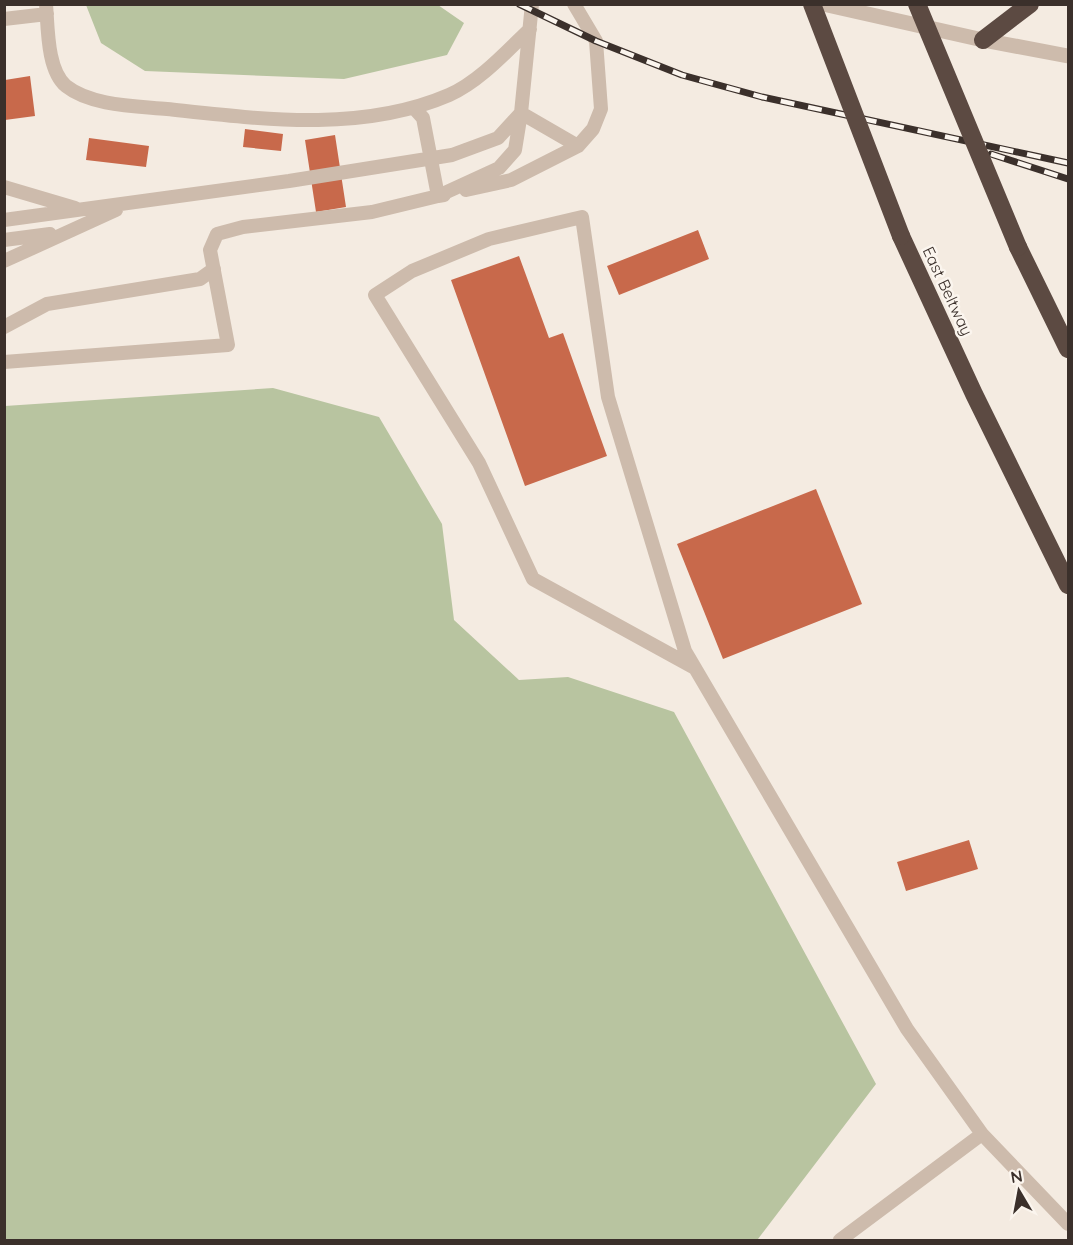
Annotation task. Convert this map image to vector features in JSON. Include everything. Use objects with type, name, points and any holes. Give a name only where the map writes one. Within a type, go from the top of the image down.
[{"type":"highway","name":"East Beltway","points":[[812,4],[901,236],[1068,585]]},
{"type":"highway","points":[[917,4],[1018,247],[1068,349]]},
{"type":"highway","points":[[983,40],[1030,4]]},
{"type":"street","points":[[823,4],[1068,57]]},
{"type":"lane","points":[[438,196],[499,168],[515,150],[532,4]]},
{"type":"lane","points":[[4,362],[228,345],[210,250],[217,234],[243,227],[372,212],[511,180],[578,146],[593,129],[601,109],[596,41],[574,4]]},
{"type":"lane","points":[[4,19],[46,9],[54,70],[66,86],[97,101],[281,121],[370,116],[414,108],[451,94],[482,73],[530,29]]},
{"type":"lane","points":[[414,108],[423,118],[438,196]]},
{"type":"lane","points":[[521,113],[578,146]]},
{"type":"lane","points":[[4,220],[289,181],[452,154],[498,138],[521,113]]},
{"type":"lane","points":[[4,188],[12,193],[80,210]]},
{"type":"lane","points":[[7,259],[132,203]]},
{"type":"lane","points":[[695,668],[533,579],[479,463],[375,295],[412,272],[489,239],[582,217],[608,397],[686,651],[907,1029],[982,1134],[1068,1224]]},
{"type":"lane","points":[[4,240],[67,232]]},
{"type":"lane","points":[[4,327],[47,304],[200,279],[214,269]]},
{"type":"lane","points":[[840,1240],[982,1134]]},
{"type":"green space","points":[[86,5],[438,5],[464,23],[447,55],[344,79],[145,71],[101,43]]},
{"type":"green space","points":[[273,388],[379,417],[442,524],[454,620],[519,680],[568,677],[674,712],[876,1084],[758,1239],[5,1240],[5,406]]},
{"type":"building","points":[[30,76],[35,116],[5,120],[5,80]]},
{"type":"building","points":[[245,129],[283,134],[281,151],[243,147]]},
{"type":"building","points":[[335,135],[346,207],[316,212],[305,140]]},
{"type":"building","points":[[89,138],[149,146],[146,167],[86,160]]},
{"type":"building","points":[[698,230],[709,259],[619,295],[607,266]]},
{"type":"building","points":[[519,256],[549,338],[563,333],[607,456],[525,486],[451,280]]},
{"type":"building","points":[[816,489],[862,604],[723,659],[677,544]]},
{"type":"building","points":[[969,840],[978,869],[906,891],[897,862]]},
{"type":"railway","points":[[519,4],[596,41],[682,75],[762,97],[1068,163]]},
{"type":"railway","points":[[991,154],[1068,179]]}]
